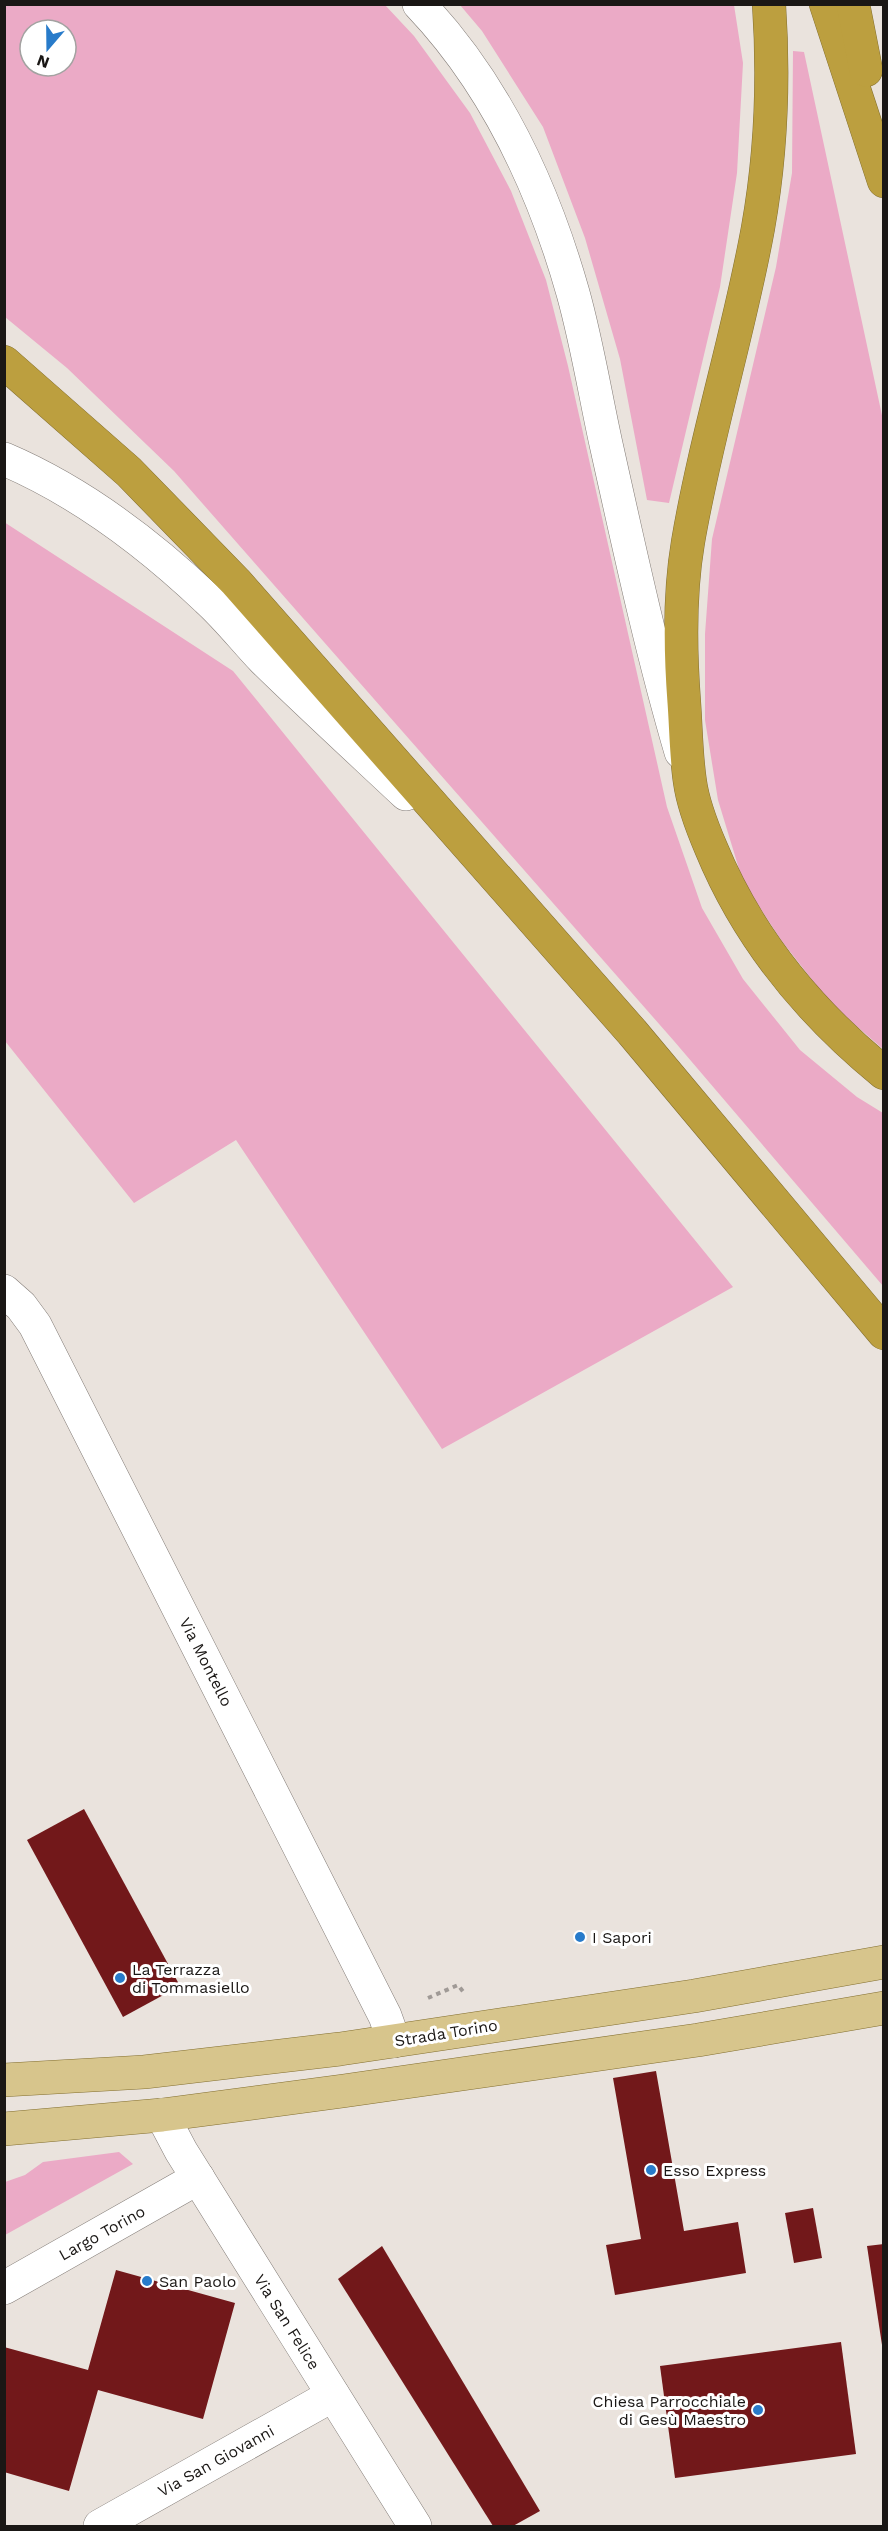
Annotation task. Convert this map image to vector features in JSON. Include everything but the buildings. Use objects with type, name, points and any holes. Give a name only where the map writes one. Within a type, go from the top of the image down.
[{"type":"highway","points":[[768,4],[771,96],[767,157],[758,226],[697,498],[682,590],[681,661],[690,784],[703,829],[722,877],[776,966],[850,1046],[884,1073]]},
{"type":"highway","points":[[826,4],[884,181]]},
{"type":"highway","points":[[853,4],[884,152]]},
{"type":"highway","points":[[4,362],[129,472],[236,582],[632,1032],[884,1333]]},
{"type":"main road","name":"Strada Torino","points":[[4,2080],[144,2072],[394,2041],[694,1996],[884,1962]]},
{"type":"main road","points":[[4,2129],[162,2115],[698,2040],[884,2008]]},
{"type":"street","points":[[419,4],[465,60],[501,115],[531,173],[554,230],[573,295],[654,661],[690,784]]},
{"type":"street","points":[[4,459],[27,468],[91,506],[149,548],[208,600],[262,657],[498,880]]},
{"type":"street","name":"Via Montello","points":[[4,1291],[21,1306],[35,1325],[379,2005],[394,2041]]},
{"type":"street","name":"Via San Felice","points":[[162,2115],[198,2178],[415,2526]]},
{"type":"street","name":"Largo Torino","points":[[4,2288],[198,2178]]},
{"type":"street","name":"Via San Giovanni","points":[[100,2526],[333,2395]]},
{"type":"shaded area","points":[[4,5],[385,5],[414,36],[470,113],[511,191],[546,280],[568,366],[667,807],[702,908],[743,979],[800,1050],[857,1097],[883,1113],[883,1286],[674,1041],[174,471],[67,368],[5,317]]},
{"type":"shaded area","points":[[460,5],[734,5],[743,63],[737,173],[720,287],[669,503],[647,500],[620,359],[585,238],[543,127],[482,31]]},
{"type":"shaded area","points":[[793,51],[804,52],[883,420],[883,1049],[831,1004],[781,940],[743,882],[718,800],[705,720],[705,634],[712,539],[776,267],[792,173]]},
{"type":"shaded area","points":[[4,522],[233,671],[733,1287],[442,1449],[236,1140],[134,1203],[5,1041]]},
{"type":"shaded area","points":[[119,2152],[133,2164],[5,2235],[5,2182],[25,2175],[43,2162]]},
{"type":"place","name":"I Sapori","points":[[580,1937]]},
{"type":"place","name":"La Terrazza di Tommasiello","points":[[120,1978]]},
{"type":"place","name":"Esso Express","points":[[651,2170]]},
{"type":"place","name":"San Paolo","points":[[147,2281]]},
{"type":"place","name":"Chiesa Parrocchiale di Gesù Maestro","points":[[758,2410]]}]
